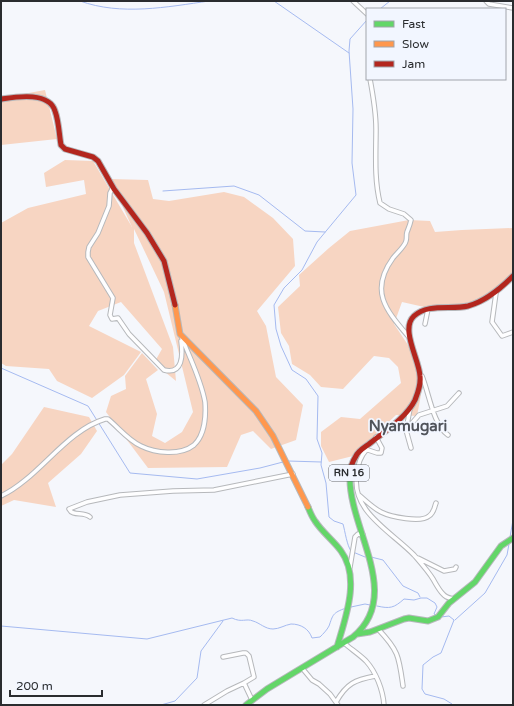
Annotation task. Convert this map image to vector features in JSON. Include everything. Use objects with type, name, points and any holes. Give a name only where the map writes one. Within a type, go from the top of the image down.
[{"type":"main road","points":[[1,99],[27,95],[39,97],[51,104],[55,109],[61,146],[65,149],[96,158],[113,187],[147,233],[164,261],[174,297],[180,334],[253,407],[273,436],[315,521],[342,552],[350,570],[351,586],[349,604],[337,647]]},
{"type":"main road","points":[[408,336],[408,323],[411,318],[420,311],[428,309],[454,309],[477,303],[496,293],[513,276]]},
{"type":"main road","name":"RN 16","points":[[246,705],[273,685],[323,657],[357,634],[369,618],[374,605],[376,591],[374,575],[354,508],[348,479],[352,461],[376,437],[411,408],[419,394],[421,375],[417,358],[408,336]]},
{"type":"main road","points":[[357,634],[363,634],[409,618],[428,621],[435,619],[454,599],[475,582],[501,546],[511,539]]},
{"type":"street","points":[[353,1],[366,13]]},
{"type":"street","points":[[486,1],[489,4],[513,8]]},
{"type":"street","points":[[370,80],[376,128],[375,147],[380,203],[389,209],[404,214],[411,220],[406,242],[386,268],[382,278],[383,301],[390,315],[408,336]]},
{"type":"street","points":[[113,187],[110,193],[109,206],[98,233],[88,252],[88,257],[113,298],[110,315],[112,319],[118,318],[129,334],[160,368],[168,371],[178,368],[181,360],[182,349],[180,334]]},
{"type":"street","points":[[496,293],[492,322],[502,336],[513,332]]},
{"type":"street","points":[[425,324],[428,309]]},
{"type":"street","points":[[1,496],[20,484],[88,426],[105,419],[108,419],[140,446],[152,450],[170,452],[184,450],[194,445],[204,424],[205,402],[198,376],[180,334]]},
{"type":"street","points":[[421,375],[442,431],[448,435]]},
{"type":"street","points":[[406,430],[419,415],[447,406],[458,394]]},
{"type":"street","points":[[411,408],[406,430],[411,448]]},
{"type":"street","points":[[376,437],[382,448],[381,453],[365,449],[359,462],[356,478],[358,495],[362,505],[369,514],[415,557],[432,577],[442,594],[448,598],[454,599]]},
{"type":"street","points":[[90,517],[87,514],[70,512],[69,509],[87,502],[120,495],[214,490],[293,474]]},
{"type":"street","points":[[358,495],[386,514],[416,520],[429,517],[436,502]]},
{"type":"street","points":[[350,570],[355,537],[358,534],[363,536]]},
{"type":"street","points":[[415,557],[444,570],[455,569],[456,567]]},
{"type":"street","points":[[378,629],[389,640],[398,654],[403,686]]},
{"type":"street","points":[[344,643],[366,662],[375,676],[382,694],[384,705]]},
{"type":"street","points":[[204,705],[254,677],[249,656],[246,653],[223,657]]},
{"type":"street","points":[[302,668],[310,678],[327,691],[337,703],[348,686],[360,679],[375,676]]},
{"type":"street","points":[[244,683],[252,700]]},
{"type":"shaded area","points":[[45,90],[57,139],[1,145],[1,98]]},
{"type":"shaded area","points":[[65,160],[93,161],[132,227],[110,179],[148,180],[153,199],[169,201],[224,192],[244,197],[273,218],[293,239],[295,266],[257,311],[266,326],[276,377],[303,405],[296,440],[271,449],[253,431],[241,435],[227,467],[148,468],[106,412],[111,396],[126,389],[125,376],[142,353],[158,370],[146,379],[157,414],[152,436],[165,443],[182,432],[193,412],[164,292],[134,229],[134,243],[173,347],[176,381],[154,363],[162,349],[121,302],[98,311],[89,326],[141,352],[124,375],[92,398],[57,381],[49,369],[6,366],[1,363],[1,223],[28,208],[86,194],[84,180],[46,187],[44,173]]},
{"type":"shaded area","points":[[409,220],[430,221],[435,232],[513,228],[513,276],[472,307],[442,311],[402,302],[394,324],[408,345],[423,384],[417,416],[396,415],[353,456],[329,462],[321,446],[321,432],[341,417],[360,419],[401,383],[398,367],[389,358],[374,356],[343,389],[321,387],[310,375],[292,364],[289,346],[281,333],[278,307],[300,286],[299,275],[350,231]]},
{"type":"shaded area","points":[[44,407],[89,417],[97,431],[81,454],[48,483],[56,507],[14,500],[1,506],[1,465],[12,454]]},
{"type":"waterway","points":[[80,1],[96,6],[128,9],[161,8],[209,1]]},
{"type":"waterway","points":[[274,1],[349,53]]},
{"type":"waterway","points":[[381,8],[390,1]]},
{"type":"waterway","points":[[351,551],[347,542],[343,524],[334,521],[329,517],[326,483],[321,465],[322,453],[317,439],[318,396],[306,379],[292,370],[281,346],[276,329],[274,305],[284,288],[302,270],[317,242],[356,195],[352,163],[353,109],[349,51],[350,39],[366,21]]},
{"type":"waterway","points":[[163,191],[234,186],[259,195],[305,231],[325,232]]},
{"type":"waterway","points":[[1,368],[88,406],[130,473],[197,479],[260,468],[283,462]]},
{"type":"waterway","points":[[288,461],[321,462]]},
{"type":"waterway","points":[[510,537],[513,520]]},
{"type":"waterway","points":[[455,620],[485,593],[507,555],[509,544]]},
{"type":"waterway","points":[[353,552],[365,557]]},
{"type":"waterway","points":[[371,557],[383,560],[403,586],[418,593],[420,597]]},
{"type":"waterway","points":[[377,606],[392,607],[404,599],[414,600],[427,598],[435,603],[437,607],[434,614],[436,615]]},
{"type":"waterway","points":[[351,607],[365,604],[370,605]]},
{"type":"waterway","points":[[1,626],[147,639],[232,618],[239,620],[250,620],[270,629],[291,624],[298,625],[307,630],[312,638],[320,637],[325,632],[332,617],[338,611],[346,608]]},
{"type":"waterway","points":[[441,617],[449,616],[454,620],[441,653],[423,665],[422,689],[425,694],[444,699],[452,704],[451,705]]},
{"type":"waterway","points":[[161,705],[175,701],[197,678],[201,651],[223,621]]},
{"type":"traffic: fast","points":[[246,705],[267,689],[353,637],[367,620],[374,601],[374,581],[370,560],[352,496],[350,476]]},
{"type":"traffic: fast","points":[[308,507],[318,525],[341,551],[347,562],[350,573],[350,599],[337,647]]},
{"type":"traffic: fast","points":[[357,634],[370,632],[404,619],[409,618],[428,621],[438,617],[449,603],[475,582],[501,546],[513,538]]},
{"type":"traffic: slow","points":[[175,305],[180,334],[256,411],[273,436],[308,507]]},
{"type":"traffic: jam","points":[[1,99],[31,97],[46,100],[52,105],[57,119],[61,145],[65,149],[93,157],[98,161],[114,189],[147,233],[164,261],[175,305]]},
{"type":"traffic: jam","points":[[350,476],[352,463],[358,452],[401,418],[415,400],[420,379],[419,369],[409,336],[410,322],[414,316],[420,312],[433,308],[461,307],[475,304],[492,294],[513,276]]},
{"type":"district","name":"Nyamugari","points":[[408,426]]}]
